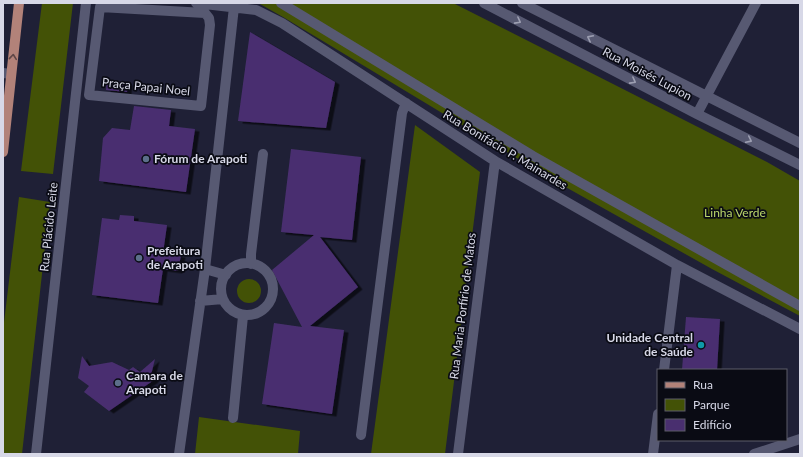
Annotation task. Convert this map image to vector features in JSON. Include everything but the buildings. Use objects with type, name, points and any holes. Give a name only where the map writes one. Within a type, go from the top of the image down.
[{"type":"main road","points":[[3,152],[7,74],[19,3]]},
{"type":"street","name":"Rua Plácido Leite","points":[[36,454],[86,3]]},
{"type":"street","name":"Rua Bonifácio P. Mainardes","points":[[196,3],[256,10],[282,23],[495,161],[677,265],[800,329]]},
{"type":"street","points":[[281,3],[533,156],[800,306]]},
{"type":"street","name":"Rua Moisés Lupion","points":[[484,3],[697,114],[800,165]]},
{"type":"street","name":"Rua Moisés Lupion","points":[[522,3],[800,143]]},
{"type":"street","points":[[697,114],[756,3]]},
{"type":"street","name":"Praça Papai Noel","points":[[100,7],[205,13],[210,18],[210,25],[202,106],[89,95],[100,7]]},
{"type":"street","points":[[179,454],[205,269],[234,7]]},
{"type":"street","points":[[361,435],[401,120],[406,103]]},
{"type":"street","points":[[251,264],[263,154]]},
{"type":"street","name":"Rua Maria Porfírio de Matos","points":[[458,454],[495,161]]},
{"type":"street","points":[[244,263],[251,264],[260,266],[271,278],[273,295],[270,303],[264,309],[257,314],[244,316],[233,311],[227,306],[221,291],[226,275],[237,265],[244,263]]},
{"type":"street","points":[[664,369],[677,265]]},
{"type":"street","points":[[205,269],[226,275]]},
{"type":"street","points":[[200,302],[223,299]]},
{"type":"street","points":[[233,418],[244,316]]},
{"type":"street","points":[[653,454],[657,422]]},
{"type":"street","points":[[754,454],[800,439]]},
{"type":"green space","points":[[42,3],[73,3],[53,174],[21,171]]},
{"type":"green space","name":"Linha Verde","points":[[253,3],[453,3],[767,162],[800,181],[800,316],[712,269],[553,180],[283,17],[260,4]]},
{"type":"green space","points":[[415,125],[480,172],[445,454],[371,454]]},
{"type":"green space","points":[[19,197],[50,202],[22,454],[3,454],[3,331]]},
{"type":"green space","points":[[249,279],[254,280],[260,286],[260,296],[254,302],[249,303],[244,302],[238,296],[237,291],[238,286],[244,280]]},
{"type":"green space","points":[[199,417],[300,431],[298,454],[195,454]]},
{"type":"place","name":"Fórum de Arapoti","points":[[146,159]]},
{"type":"place","name":"Prefeitura de Arapoti","points":[[139,258]]},
{"type":"place","name":"Unidade Central de Saúde","points":[[701,345]]},
{"type":"place","name":"Camara de Arapoti","points":[[118,383]]}]
